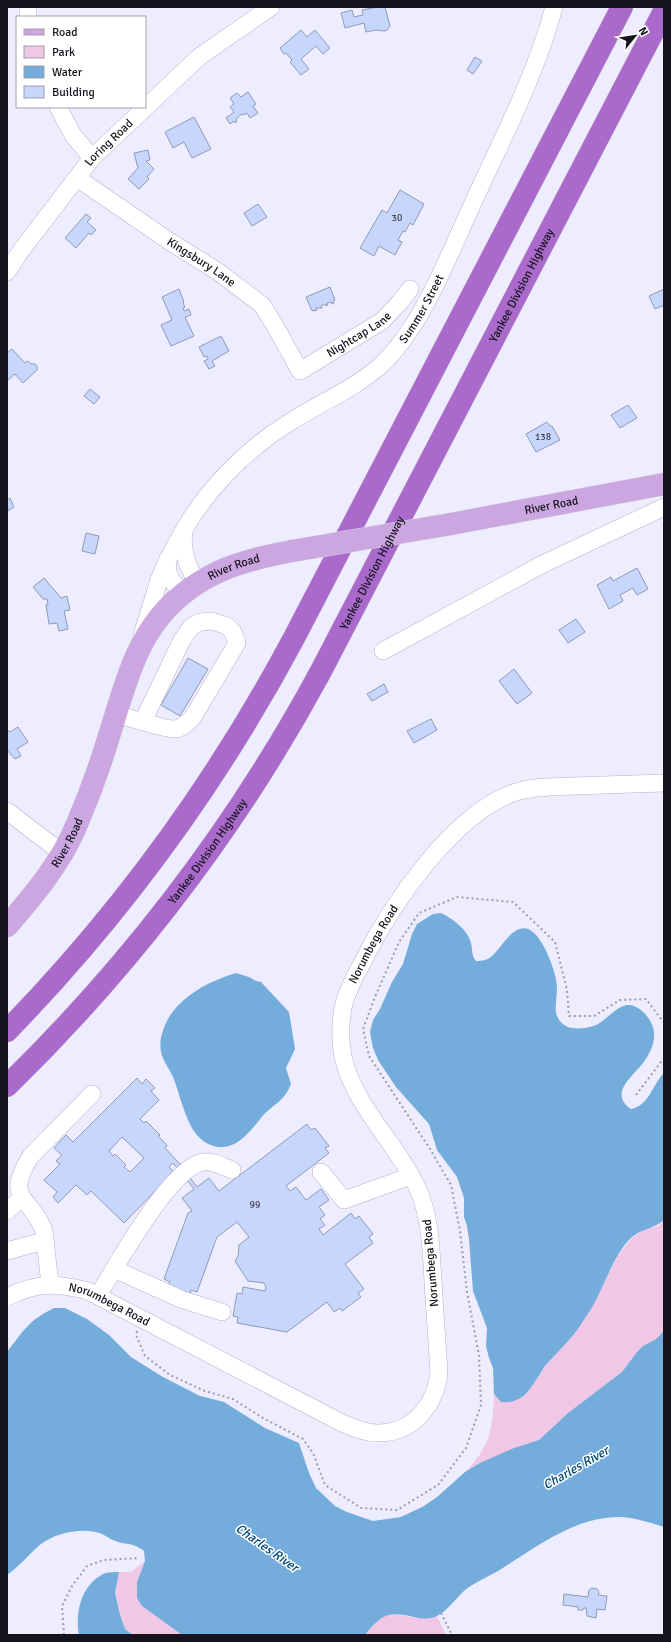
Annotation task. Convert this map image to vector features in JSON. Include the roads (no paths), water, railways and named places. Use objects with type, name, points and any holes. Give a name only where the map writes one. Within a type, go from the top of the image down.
[{"type":"highway","points":[[7,1030],[68,965],[144,874],[196,801],[244,727],[291,642],[622,7]]},
{"type":"highway","name":"Yankee Division Highway","points":[[7,1086],[85,1005],[158,919],[252,789],[288,730],[321,671],[664,12]]},
{"type":"main road","name":"River Road","points":[[7,926],[44,882],[62,853],[83,809],[135,656],[152,626],[166,610],[190,589],[214,574],[238,564],[292,551],[451,524],[664,484]]},
{"type":"street","name":"Loring Road","points":[[146,107],[199,57],[271,7]]},
{"type":"street","name":"Summer Street","points":[[135,656],[159,580],[168,559],[204,500],[246,455],[286,424],[357,384],[379,366],[392,354],[416,321],[433,289],[520,101],[546,35],[554,7]]},
{"type":"street","points":[[59,108],[73,135],[92,158]]},
{"type":"street","name":"Loring Road","points":[[7,272],[20,252],[92,158],[145,108]]},
{"type":"street","name":"Kingsbury Lane","points":[[77,178],[169,241],[217,271],[262,305],[300,371]]},
{"type":"street","name":"Nightcap Lane","points":[[300,371],[382,321],[410,289]]},
{"type":"street","points":[[383,651],[546,563],[664,507]]},
{"type":"street","points":[[184,531],[182,540],[190,589]]},
{"type":"street","points":[[168,559],[167,571],[169,577],[190,589]]},
{"type":"street","points":[[116,714],[174,730],[184,726],[193,717],[237,644],[233,632],[227,626],[212,621],[200,622],[191,627],[182,640],[142,721]]},
{"type":"street","name":"Norumbega Road","points":[[7,1297],[34,1287],[50,1284],[74,1287],[88,1291],[342,1423],[368,1432],[380,1433],[394,1431],[407,1425],[427,1408],[438,1386],[439,1372],[431,1237],[423,1202],[411,1176],[398,1154],[362,1102],[343,1057],[340,1039],[345,1001],[377,933],[410,885],[444,845],[474,817],[501,798],[518,792],[540,788],[664,782]]},
{"type":"street","points":[[7,811],[62,853]]},
{"type":"street","points":[[50,1284],[44,1241],[44,1230],[41,1222],[21,1198],[19,1189],[20,1178],[31,1156],[92,1094]]},
{"type":"street","points":[[98,1296],[149,1215],[181,1174],[191,1166],[204,1161],[232,1170]]},
{"type":"street","points":[[321,1172],[344,1200],[411,1176]]},
{"type":"street","points":[[7,1211],[21,1198]]},
{"type":"street","points":[[7,1251],[44,1241]]},
{"type":"street","points":[[114,1269],[183,1300],[222,1312]]},
{"type":"water","points":[[441,913],[455,921],[467,934],[471,943],[474,959],[476,961],[485,960],[490,957],[511,935],[522,928],[528,929],[534,933],[546,951],[553,967],[557,988],[556,1012],[559,1020],[566,1026],[572,1028],[587,1028],[596,1025],[618,1009],[629,1005],[635,1006],[644,1013],[653,1026],[654,1040],[648,1056],[629,1079],[622,1091],[622,1097],[625,1103],[631,1109],[642,1104],[664,1073],[664,1220],[657,1225],[636,1234],[626,1244],[615,1261],[596,1301],[576,1332],[545,1366],[528,1392],[517,1400],[510,1402],[501,1402],[494,1394],[493,1368],[486,1346],[487,1328],[473,1291],[469,1239],[464,1217],[464,1198],[457,1177],[437,1150],[429,1124],[396,1087],[378,1060],[373,1048],[370,1032],[373,1020],[403,964],[412,934],[417,924],[433,914]]},
{"type":"water","points":[[236,973],[261,982],[289,1012],[295,1049],[286,1068],[291,1084],[281,1100],[265,1113],[243,1138],[232,1145],[218,1147],[212,1146],[204,1141],[193,1129],[186,1115],[173,1077],[160,1048],[166,1022],[181,1003],[191,994],[213,982]]},
{"type":"water","name":"Charles River","points":[[54,1308],[65,1308],[87,1319],[109,1335],[131,1357],[163,1377],[200,1396],[224,1402],[265,1428],[299,1443],[309,1473],[316,1488],[335,1506],[373,1521],[401,1517],[424,1506],[437,1497],[465,1472],[480,1463],[514,1448],[539,1440],[568,1413],[622,1372],[637,1352],[643,1346],[656,1339],[662,1333],[664,1328],[664,1527],[622,1517],[589,1521],[573,1527],[542,1543],[498,1571],[469,1587],[445,1611],[435,1617],[422,1618],[397,1614],[386,1616],[376,1622],[365,1635],[182,1635],[142,1606],[137,1598],[137,1582],[145,1561],[144,1551],[136,1546],[118,1542],[103,1534],[92,1531],[69,1532],[47,1540],[7,1575],[7,1352],[22,1332],[32,1322]]},
{"type":"water","points":[[109,1572],[119,1572],[115,1593],[125,1629],[133,1635],[79,1635],[79,1609],[81,1600],[89,1585],[103,1574]]}]
